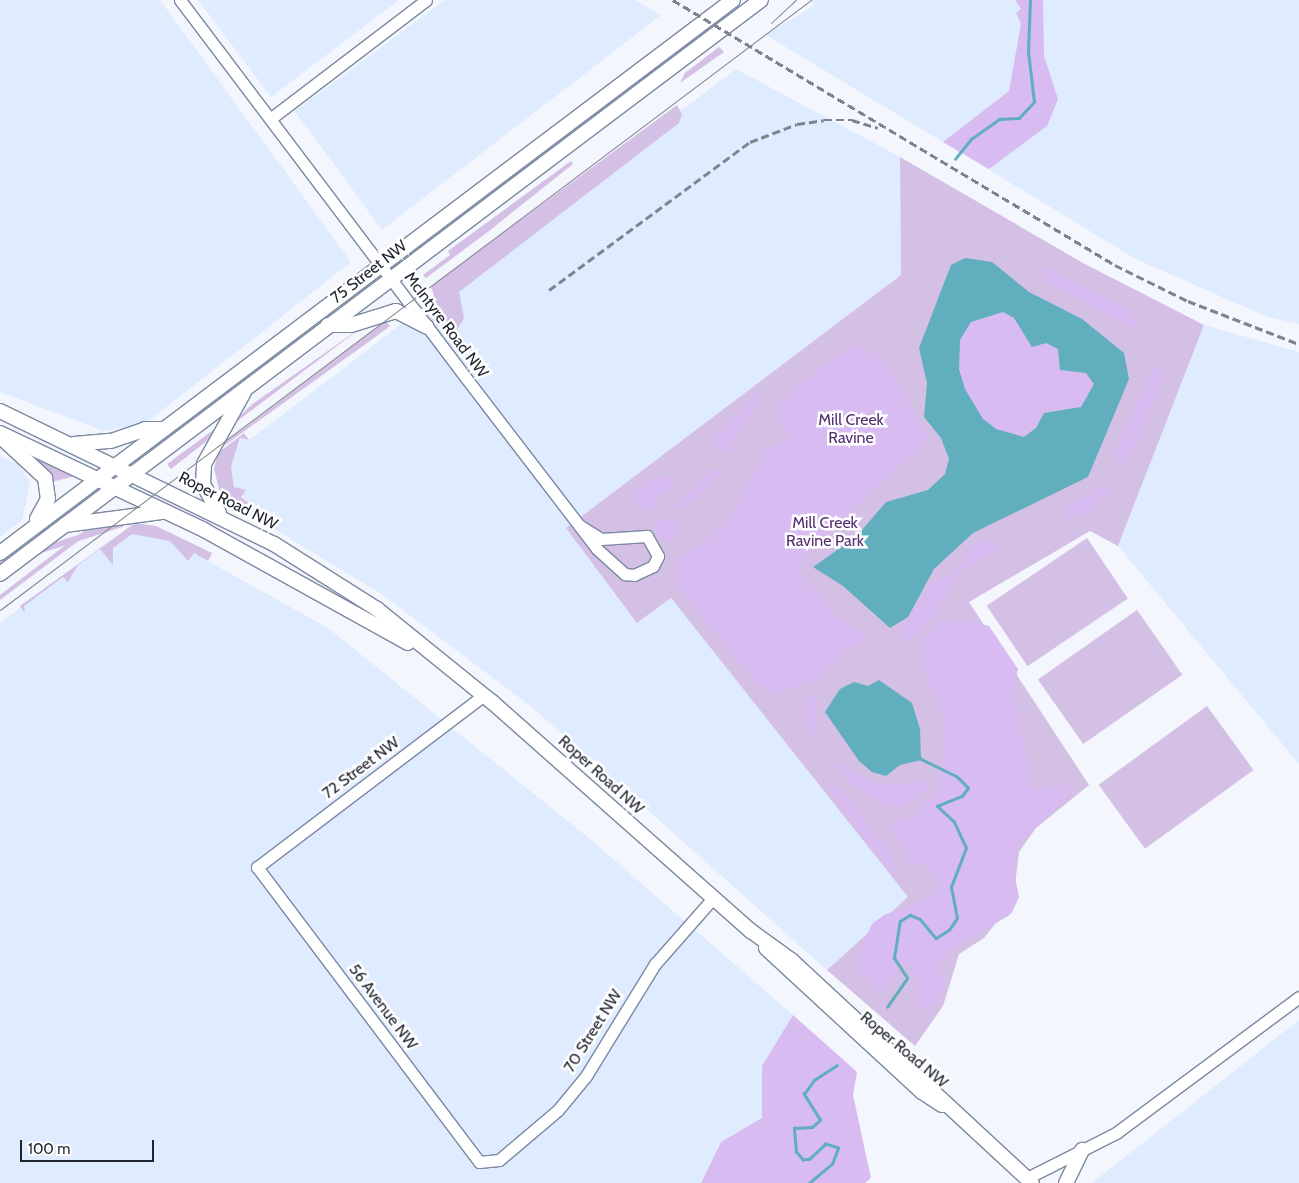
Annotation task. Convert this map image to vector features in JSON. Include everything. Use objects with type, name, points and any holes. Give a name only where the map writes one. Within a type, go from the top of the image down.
[{"type":"main road","name":"75 Street NW","points":[[0,553],[97,477],[733,0]]},
{"type":"main road","name":"75 Street NW","points":[[0,574],[761,0]]},
{"type":"main road","points":[[328,326],[351,325],[396,311],[426,326]]},
{"type":"main road","points":[[220,515],[203,484],[204,464],[246,387]]},
{"type":"main road","name":"Roper Road NW","points":[[0,411],[134,472],[220,515],[334,580],[484,695],[751,931],[791,960],[929,1084],[951,1110],[1030,1181]]},
{"type":"main road","points":[[72,444],[111,442],[145,429],[163,429]]},
{"type":"main road","points":[[0,434],[36,467],[47,485],[46,505],[30,530]]},
{"type":"main road","name":"Roper Road NW","points":[[0,434],[97,477],[167,512],[424,650]]},
{"type":"main road","points":[[65,525],[167,512]]},
{"type":"main road","points":[[1066,1183],[1082,1150]]},
{"type":"street","name":"McIntyre Road NW","points":[[180,0],[426,326],[580,526],[625,574],[645,572],[658,556],[647,536],[601,539],[580,526]]},
{"type":"street","points":[[270,119],[426,0]]},
{"type":"street","name":"72 Street NW","points":[[257,867],[484,695]]},
{"type":"street","name":"56 Avenue NW","points":[[257,867],[485,1164]]},
{"type":"street","name":"70 Street NW","points":[[485,1164],[499,1160],[558,1110],[586,1076],[655,964],[713,898]]},
{"type":"street","points":[[1030,1181],[1172,1093],[1299,997]]},
{"type":"shaded area","points":[[0,0],[160,0],[351,262],[146,423],[104,431],[0,392]]},
{"type":"shaded area","points":[[198,0],[399,0],[271,97]]},
{"type":"shaded area","points":[[445,0],[635,0],[661,15],[382,230],[295,111]]},
{"type":"shaded area","points":[[812,0],[1299,0],[1299,324],[1265,316],[1136,259],[766,35],[813,6]]},
{"type":"shaded area","points":[[736,69],[900,157],[901,275],[566,528],[638,623],[671,598],[909,897],[827,970],[533,708],[380,593],[243,510],[248,502],[234,487],[231,467],[241,438],[248,441]]},
{"type":"shaded area","points":[[1204,325],[1299,352],[1299,764],[1118,546]]},
{"type":"shaded area","points":[[0,456],[19,465],[30,483],[22,520],[0,537]]},
{"type":"shaded area","points":[[132,532],[170,540],[328,628],[590,839],[793,1015],[762,1066],[762,1119],[721,1142],[701,1183],[0,1183],[0,623],[106,544]]},
{"type":"shaded area","points":[[1299,1020],[1299,1183],[1092,1183]]},
{"type":"green space","points":[[1015,0],[1043,0],[1044,56],[1058,99],[1047,126],[989,169],[943,142],[1009,91],[1021,24],[1016,13],[1021,9]]},
{"type":"green space","points":[[711,26],[715,28],[483,202],[516,172]]},
{"type":"green space","points":[[719,47],[724,52],[680,83],[685,73]]},
{"type":"green space","points":[[677,105],[682,114],[679,123],[459,292],[464,318],[455,333],[436,325],[422,305],[434,295],[431,286]]},
{"type":"green space","name":"Mill Creek Ravine Park","points":[[900,157],[1083,263],[1204,325],[1118,546],[1090,531],[969,602],[1089,785],[1036,828],[1019,852],[1013,901],[984,938],[959,954],[943,1006],[915,1046],[827,970],[908,897],[671,598],[637,623],[566,528],[901,275]]},
{"type":"green space","points":[[571,161],[573,164],[489,231],[426,278],[423,275],[450,255],[448,251]]},
{"type":"green space","points":[[1046,267],[1128,309],[1139,326],[1132,329],[1046,280]]},
{"type":"green space","points":[[1003,312],[1014,318],[1032,347],[1046,343],[1058,349],[1060,371],[1086,373],[1094,384],[1081,407],[1048,410],[1024,437],[996,429],[983,419],[965,389],[959,369],[960,340],[971,322]]},
{"type":"green space","points":[[386,321],[390,326],[218,450],[209,472],[214,451]]},
{"type":"green space","points":[[366,324],[325,355],[228,428],[251,405]]},
{"type":"green space","name":"Mill Creek Ravine","points":[[855,343],[880,356],[891,369],[929,439],[804,556],[801,572],[840,619],[864,634],[867,642],[843,651],[816,681],[772,694],[754,681],[677,585],[678,560],[725,526],[765,450],[791,439],[782,430],[778,407],[799,384]]},
{"type":"green space","points":[[1156,366],[1163,370],[1161,385],[1128,462],[1121,464],[1113,454]]},
{"type":"green space","points":[[759,392],[762,393],[754,412],[733,442],[725,452],[716,449],[711,442]]},
{"type":"green space","points":[[216,428],[208,440],[171,469],[167,464]]},
{"type":"green space","points":[[244,433],[249,440],[240,438],[231,467],[234,487],[246,490],[241,497],[248,502],[243,510],[220,493],[214,469],[218,453]]},
{"type":"green space","points":[[28,453],[76,476],[51,482]]},
{"type":"green space","points":[[713,469],[720,470],[718,477],[695,499],[679,509],[672,507]]},
{"type":"green space","points":[[656,476],[674,476],[675,485],[659,496],[651,511],[642,509],[634,494]]},
{"type":"green space","points":[[1101,484],[1110,491],[1090,512],[1064,520],[1061,516],[1067,509]]},
{"type":"green space","points":[[666,518],[676,525],[677,529],[670,539],[666,540],[656,533],[655,529],[662,519]]},
{"type":"green space","points":[[121,521],[123,527],[0,567],[0,560]]},
{"type":"green space","points":[[135,523],[156,526],[212,553],[208,561],[194,553],[188,561],[170,541],[132,534],[113,548],[113,565],[100,549],[78,565],[68,582],[63,577],[24,606],[25,613],[20,606]]},
{"type":"green space","points":[[101,524],[0,600],[0,595],[84,531]]},
{"type":"green space","points":[[1087,538],[1128,599],[1028,666],[987,606]]},
{"type":"green space","points":[[994,540],[999,550],[961,571],[934,617],[908,643],[903,638],[902,625],[934,580],[947,577],[978,542]]},
{"type":"green space","points":[[1137,610],[1182,675],[1083,744],[1038,679]]},
{"type":"green space","points":[[968,620],[989,626],[1018,669],[1013,690],[1033,790],[1070,784],[1071,795],[1019,843],[1013,866],[1019,897],[1011,914],[944,955],[939,970],[944,983],[939,1002],[915,1011],[915,974],[906,961],[882,992],[858,974],[859,952],[872,924],[884,915],[933,897],[939,882],[930,868],[909,861],[890,823],[918,814],[941,782],[946,718],[932,692],[919,647],[939,623]]},
{"type":"green space","points":[[818,690],[815,713],[819,732],[812,737],[803,713],[808,697]]},
{"type":"green space","points":[[1207,706],[1253,770],[1145,849],[1099,785]]},
{"type":"green space","points":[[839,762],[877,785],[930,782],[930,786],[903,808],[880,804],[853,785],[840,771]]},
{"type":"green space","points":[[820,779],[843,792],[890,853],[897,880]]},
{"type":"green space","points":[[793,1015],[857,1072],[853,1095],[871,1178],[865,1183],[701,1183],[721,1142],[762,1118],[762,1066]]},
{"type":"water","points":[[965,258],[992,262],[1029,292],[1082,319],[1124,353],[1129,379],[1088,477],[973,533],[934,569],[908,617],[890,628],[843,586],[813,567],[856,537],[886,502],[928,490],[945,474],[949,459],[941,438],[924,417],[927,383],[919,348],[951,265]],"holes":[[[1003,312],[1014,318],[1032,347],[1046,343],[1058,349],[1060,370],[1086,373],[1094,384],[1081,407],[1044,413],[1036,428],[1024,437],[996,429],[983,419],[965,389],[959,369],[960,340],[971,322]]]},
{"type":"water","points":[[879,680],[912,703],[920,729],[921,760],[900,765],[886,776],[872,772],[859,761],[825,712],[840,689],[854,682],[868,686]]},
{"type":"waterway","points":[[955,159],[971,139],[1000,119],[1019,118],[1034,102],[1028,52],[1030,0]]},
{"type":"waterway","points":[[887,1007],[907,978],[894,958],[900,921],[910,915],[920,919],[936,938],[949,930],[957,918],[951,887],[966,848],[954,822],[937,806],[962,796],[968,788],[957,777],[918,758]]},
{"type":"waterway","points":[[809,1183],[832,1164],[838,1148],[826,1144],[810,1159],[803,1160],[796,1152],[794,1128],[812,1127],[820,1120],[804,1094],[814,1080],[837,1065]]},
{"type":"tram line","points":[[771,23],[796,0]]},
{"type":"tram line","points":[[0,610],[811,0]]},
{"type":"railway","points":[[673,0],[1115,265],[1188,301],[1299,344]]},
{"type":"railway","points":[[549,290],[750,142],[797,124],[824,120],[852,120],[878,128]]}]
